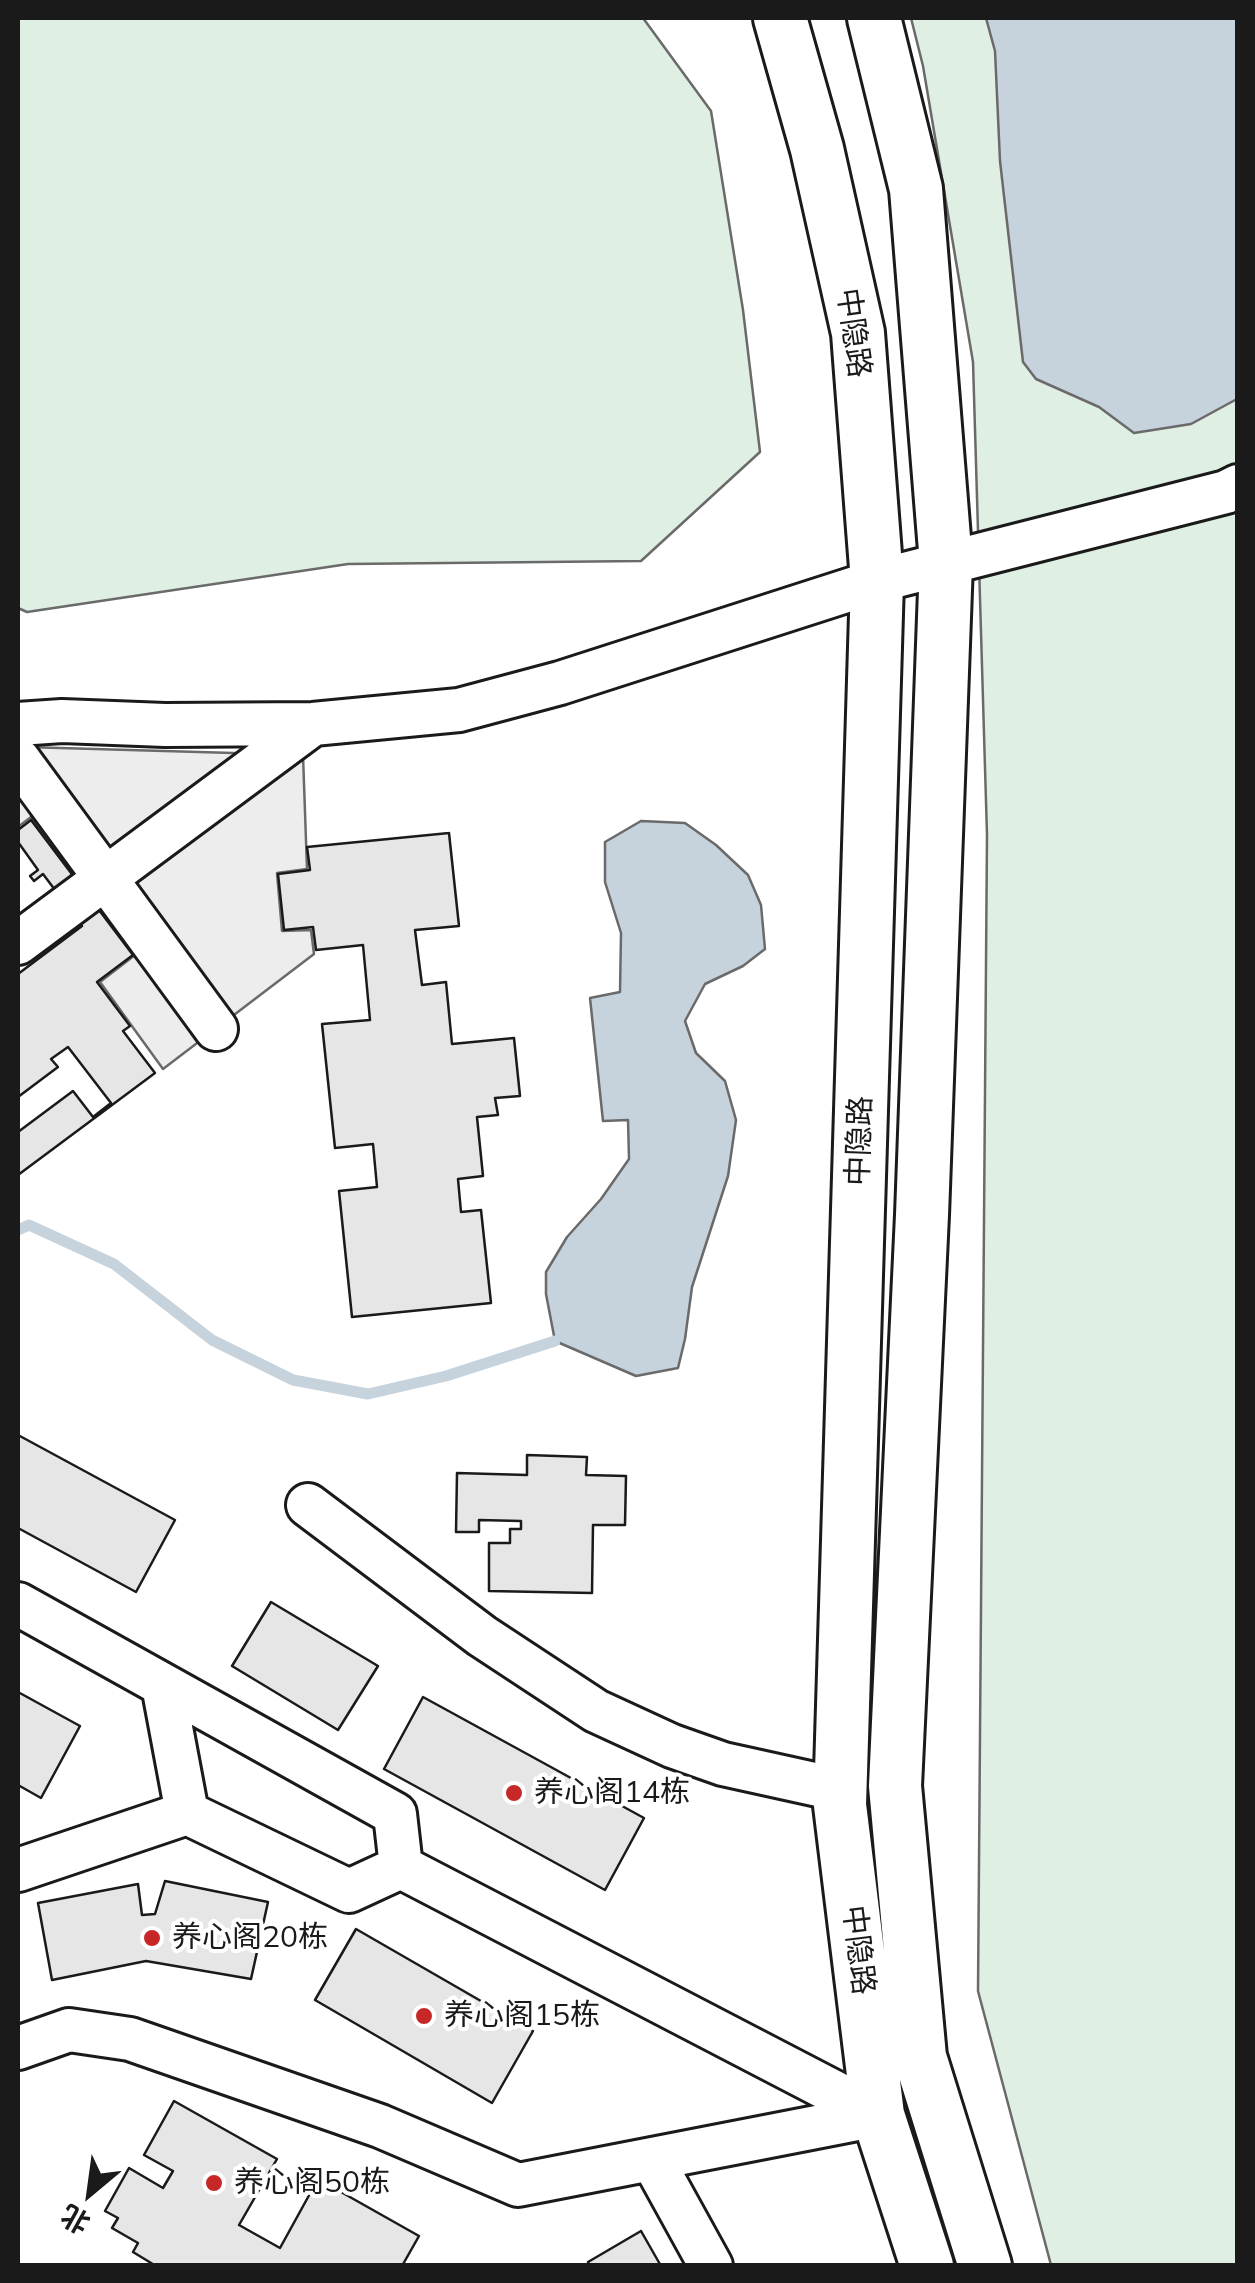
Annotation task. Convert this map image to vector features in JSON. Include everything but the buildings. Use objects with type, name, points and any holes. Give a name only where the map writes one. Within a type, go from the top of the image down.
[{"type":"main road","name":"中隐路","points":[[780,18],[817,149],[858,333],[877,582],[840,1790],[878,2115],[926,2266]]},
{"type":"main road","name":"中隐路","points":[[874,18],[916,190],[946,563],[922,1216],[895,1786],[920,2056],[985,2266]]},
{"type":"street","points":[[18,724],[313,724],[459,710],[579,677],[877,582],[1238,486]]},
{"type":"street","points":[[18,943],[313,724]]},
{"type":"street","points":[[18,759],[216,1029]]},
{"type":"street","points":[[308,1505],[482,1636],[596,1711],[672,1746],[723,1764],[840,1790]]},
{"type":"street","points":[[18,1604],[394,1814],[401,1867]]},
{"type":"street","points":[[163,1685],[186,1813]]},
{"type":"street","points":[[18,1870],[186,1813],[349,1891],[401,1867]]},
{"type":"street","points":[[401,1867],[878,2115]]},
{"type":"street","points":[[18,2048],[68,2030],[130,2040],[380,2126],[518,2185],[878,2115]]},
{"type":"street","points":[[652,2159],[711,2266]]},
{"type":"green space","points":[[18,18],[643,18],[711,111],[743,310],[760,452],[641,561],[348,564],[27,612],[18,608]]},
{"type":"green space","points":[[911,18],[1237,18],[1237,2265],[1051,2265],[978,1991],[987,835],[973,362],[923,66]]},
{"type":"shaded area","points":[[986,18],[1237,18],[1237,399],[1191,424],[1134,433],[1099,407],[1036,379],[1023,362],[1000,161],[995,51]]},
{"type":"shaded area","points":[[18,749],[303,755],[307,869],[277,873],[282,931],[311,930],[314,954],[163,1069],[100,982],[135,955],[31,817],[18,827]]},
{"type":"shaded area","points":[[641,821],[685,823],[748,875],[761,905],[765,949],[743,966],[705,984],[685,1021],[696,1053],[725,1081],[736,1120],[728,1176],[692,1287],[678,1368],[636,1376],[555,1341],[546,1272],[567,1237],[629,1159],[628,1120],[603,1121],[590,998],[620,992],[621,933],[605,882],[605,842]]},
{"type":"waterway","points":[[18,1230],[29,1225],[114,1264],[212,1340],[293,1380],[368,1394],[446,1376],[555,1341]]},
{"type":"place","name":"养心阁14栋","points":[[514,1793]]},
{"type":"place","name":"养心阁20栋","points":[[152,1938]]},
{"type":"place","name":"养心阁15栋","points":[[424,2016]]},
{"type":"place","name":"养心阁50栋","points":[[214,2183]]}]
